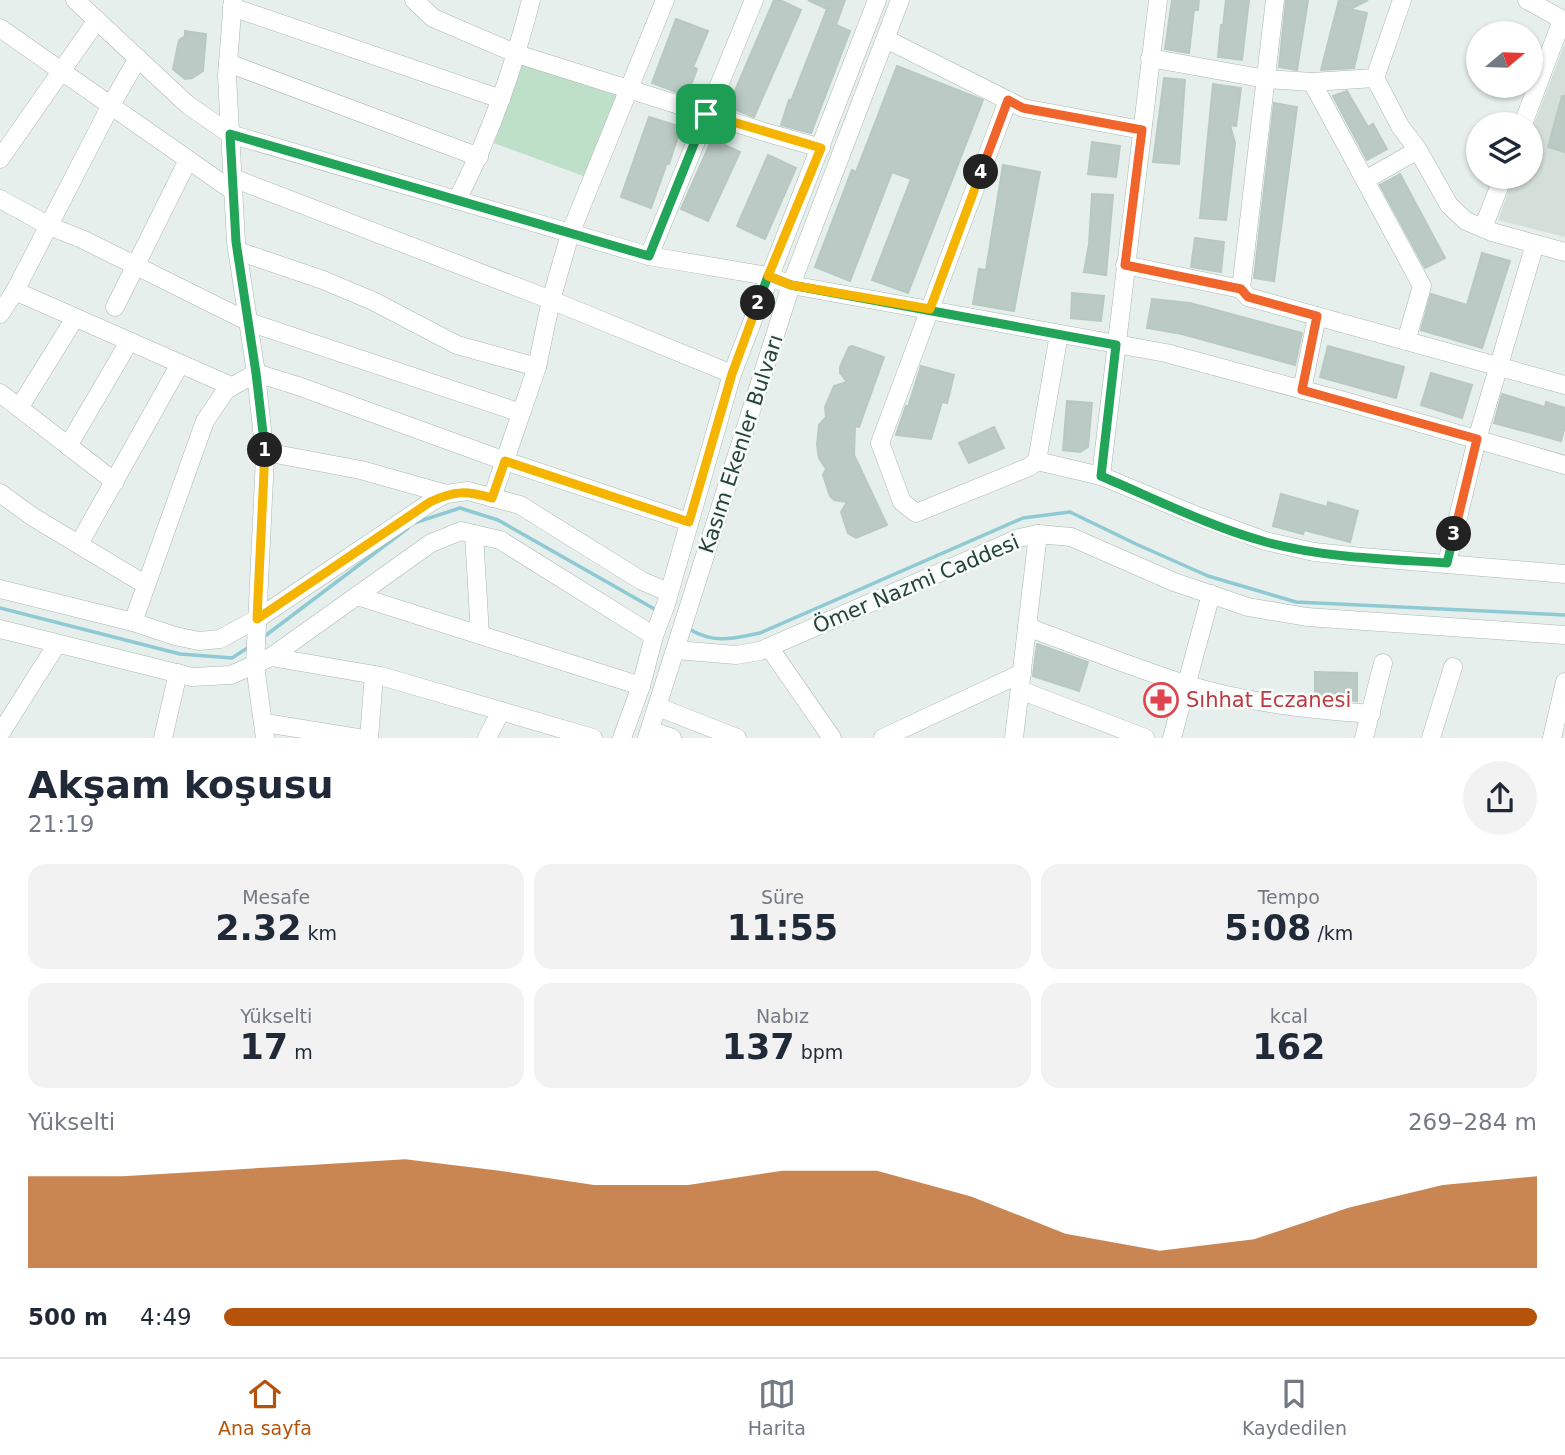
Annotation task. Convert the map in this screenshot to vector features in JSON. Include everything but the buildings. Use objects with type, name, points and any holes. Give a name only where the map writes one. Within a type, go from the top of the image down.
[{"type":"street","points":[[75,0],[94,11],[138,58],[188,104],[230,134],[649,256],[768,276],[791,285],[1166,353],[1565,465]]},
{"type":"street","points":[[414,0],[517,54],[821,148]]},
{"type":"street","points":[[457,200],[479,156],[501,99],[517,54],[531,0]]},
{"type":"street","points":[[492,498],[537,367],[551,300],[570,234],[665,0]]},
{"type":"street","points":[[649,256],[754,0]]},
{"type":"street","name":"Kasım Ekenler Bulvarı","points":[[655,632],[732,374],[877,0]]},
{"type":"street","name":"Kasım Ekenler Bulvarı","points":[[677,647],[791,285],[900,0]]},
{"type":"street","points":[[1101,476],[1158,0]]},
{"type":"street","points":[[1241,289],[1275,0]]},
{"type":"street","points":[[1402,0],[1375,78],[1449,205],[1466,221],[1565,253]]},
{"type":"street","points":[[1527,0],[1564,21],[1528,112]]},
{"type":"street","points":[[358,737],[265,730],[263,661],[257,619],[265,452],[238,251],[230,134],[228,63],[231,3],[501,99]]},
{"type":"street","points":[[0,159],[61,68],[94,11]]},
{"type":"street","points":[[0,28],[61,68],[188,160],[233,184],[551,300],[732,374]]},
{"type":"street","points":[[886,39],[1023,108],[1142,130]]},
{"type":"street","points":[[0,314],[15,291],[138,58]]},
{"type":"street","points":[[1150,58],[1266,79],[1312,82],[1375,78]]},
{"type":"street","points":[[228,63],[479,156]]},
{"type":"street","points":[[1312,82],[1422,286],[1406,341]]},
{"type":"street","points":[[1008,100],[880,443],[902,502],[916,513],[1029,467],[1037,461],[1059,334]]},
{"type":"street","points":[[1365,180],[1418,150]]},
{"type":"street","points":[[114,307],[188,160]]},
{"type":"street","points":[[1483,228],[1498,189]]},
{"type":"street","points":[[0,200],[48,226],[248,322],[521,413]]},
{"type":"street","points":[[1447,563],[1477,439],[1535,244]]},
{"type":"street","points":[[238,251],[323,279],[373,301],[457,345],[537,367]]},
{"type":"street","points":[[1125,265],[1241,289],[1248,297],[1565,385]]},
{"type":"street","points":[[15,291],[231,386]]},
{"type":"street","points":[[1302,390],[1317,316]]},
{"type":"street","points":[[19,408],[75,318]]},
{"type":"street","points":[[68,446],[129,342]]},
{"type":"street","points":[[79,544],[180,363]]},
{"type":"street","points":[[133,622],[205,421],[213,405],[231,386],[256,373],[505,461],[689,522]]},
{"type":"street","points":[[0,393],[115,482]]},
{"type":"street","points":[[265,452],[361,470],[446,494]]},
{"type":"street","points":[[1037,461],[1101,476],[1265,541],[1314,552],[1565,574]]},
{"type":"street","points":[[0,589],[133,622],[175,636],[199,641],[220,639],[257,619],[430,502],[446,494],[468,491],[520,505],[667,598]]},
{"type":"street","points":[[0,493],[146,585]]},
{"type":"street","points":[[0,629],[192,677],[231,675],[263,661],[431,543],[461,531],[500,540],[655,632],[641,686],[622,737]]},
{"type":"street","points":[[474,534],[480,635]]},
{"type":"street","points":[[1014,737],[1038,534]]},
{"type":"street","name":"Ömer Nazmi Caddesi","points":[[677,647],[736,655],[769,647],[1019,538],[1038,534],[1071,537],[1174,582],[1248,607],[1307,617],[1565,635]]},
{"type":"street","points":[[1172,737],[1211,594]]},
{"type":"street","points":[[356,596],[641,686]]},
{"type":"street","points":[[1027,627],[1186,684],[1254,701],[1312,710],[1371,714]]},
{"type":"street","points":[[2,733],[57,644]]},
{"type":"street","points":[[672,737],[648,734],[677,647]]},
{"type":"street","points":[[769,647],[832,737]]},
{"type":"street","points":[[263,661],[374,675],[593,737]]},
{"type":"street","points":[[1364,737],[1383,663]]},
{"type":"street","points":[[1432,737],[1453,667]]},
{"type":"street","points":[[163,737],[178,673]]},
{"type":"street","points":[[369,737],[374,675]]},
{"type":"street","points":[[883,737],[1021,682],[1145,737]]},
{"type":"street","points":[[1552,737],[1565,682]]},
{"type":"street","points":[[658,706],[737,737]]},
{"type":"street","points":[[486,737],[501,711]]},
{"type":"shaded area","points":[[1565,43],[1565,237],[1498,220],[1510,189],[1543,189],[1543,112],[1539,112]]},
{"type":"green space","points":[[522,65],[622,94],[586,177],[494,143]]},
{"type":"waterway","points":[[414,523],[460,508],[498,520],[658,611]]},
{"type":"waterway","points":[[689,629],[715,638],[760,633],[1023,518],[1070,512],[1208,576],[1296,602],[1565,615]]},
{"type":"waterway","points":[[261,639],[408,528]]},
{"type":"waterway","points":[[0,608],[180,654],[232,658],[249,647]]},
{"type":"place","name":"Sıhhat Eczanesi","points":[[1161,700]]},
{"type":"route","points":[[706,114],[649,256],[230,134],[236,242],[256,373],[265,457],[257,619],[430,502],[446,494],[468,491],[492,498],[505,461],[689,522],[732,374],[768,276],[791,285],[1116,345],[1101,476],[1265,541],[1314,552],[1447,563],[1477,439],[1302,390],[1317,316],[1248,297],[1241,289],[1125,265],[1142,130],[1023,108],[1008,100],[930,309],[791,285],[768,276],[821,148],[706,114]]}]
